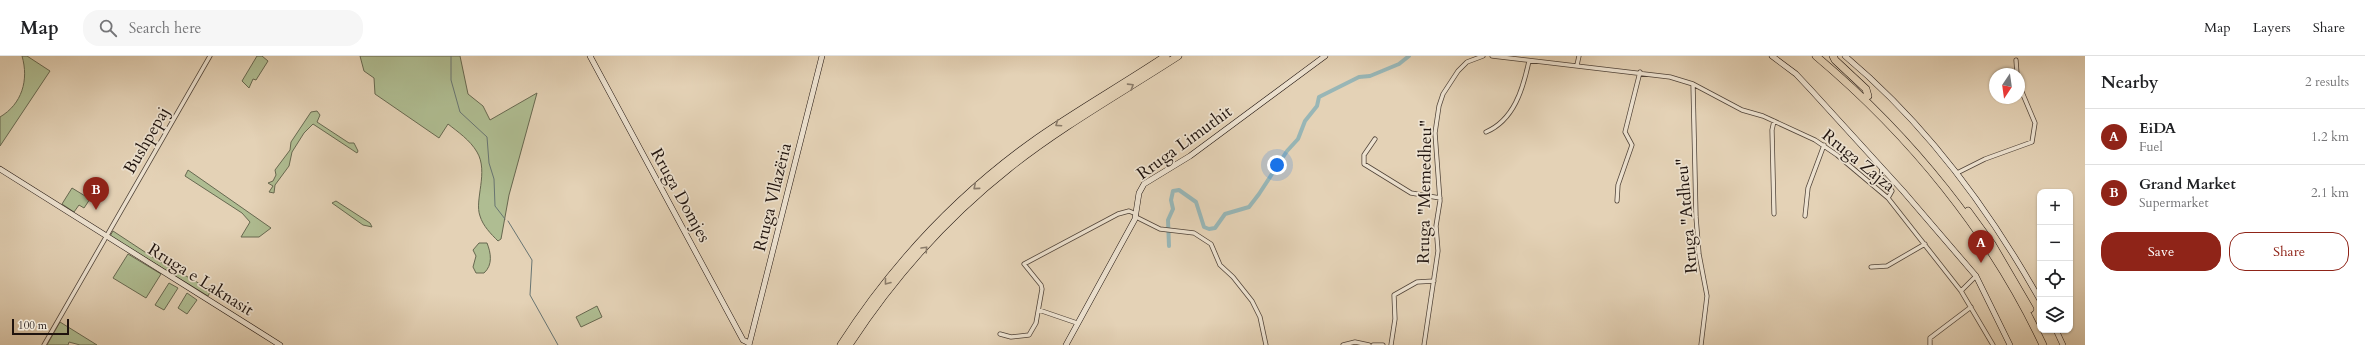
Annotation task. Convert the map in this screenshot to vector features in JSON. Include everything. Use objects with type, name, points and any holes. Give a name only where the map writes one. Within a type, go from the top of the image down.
[{"type":"highway","points":[[841,345],[889,279],[945,215],[1021,150],[1160,56]]},
{"type":"highway","points":[[1104,94],[1166,56]]},
{"type":"highway","points":[[849,345],[905,271],[976,196],[1010,167],[1073,122],[1178,56]]},
{"type":"highway","points":[[1816,56],[1864,99],[1898,134],[1954,200],[2007,280],[2043,345]]},
{"type":"highway","points":[[1824,56],[1868,96],[1918,149],[1976,221],[2017,286],[2037,323]]},
{"type":"highway","points":[[1833,56],[1835,60],[1866,89],[1868,96]]},
{"type":"highway","points":[[2042,333],[2048,345]]},
{"type":"main road","name":"Rruga Domjes","points":[[590,56],[743,340],[749,344]]},
{"type":"main road","name":"Rruga Vllazëria","points":[[749,344],[822,56]]},
{"type":"main road","name":"Rruga Limuthit","points":[[1066,345],[1136,215],[1139,193],[1144,184],[1190,156],[1325,56]]},
{"type":"main road","points":[[1772,56],[1800,78],[1976,276],[2010,345]]},
{"type":"main road","points":[[1845,56],[1900,108],[1957,173],[2004,240],[2038,297]]},
{"type":"main road","name":"Rruga e Laknasit","points":[[0,169],[280,345]]},
{"type":"main road","points":[[2057,333],[2063,345]]},
{"type":"street","name":"Bushpepaj","points":[[44,345],[210,56]]},
{"type":"street","name":"Rruga \"Memedheu\"","points":[[1424,345],[1438,251],[1436,226],[1440,198],[1435,133],[1439,106],[1446,88],[1462,66],[1472,59],[1483,56]]},
{"type":"street","name":"Rruga Zajza","points":[[1492,56],[1640,72],[1670,77],[1693,84],[1742,110],[1774,121],[1824,145],[1888,198],[1961,291],[1993,345]]},
{"type":"street","points":[[1577,65],[1579,56]]},
{"type":"street","points":[[2016,60],[2017,68]]},
{"type":"street","points":[[1486,132],[1496,128],[1523,91],[1529,61]]},
{"type":"street","points":[[1617,201],[1619,183],[1632,149],[1632,142],[1625,132],[1640,72]]},
{"type":"street","name":"Rruga \"Atdheu\"","points":[[1693,84],[1696,217],[1699,254],[1707,296],[1701,345]]},
{"type":"street","points":[[1957,173],[1985,159],[2032,142],[2035,123],[2025,99]]},
{"type":"street","points":[[1774,121],[1772,130],[1774,214]]},
{"type":"street","points":[[1375,139],[1364,155],[1364,164],[1411,193],[1440,198]]},
{"type":"street","points":[[1805,216],[1808,188],[1824,145]]},
{"type":"street","points":[[1882,169],[1881,176],[1892,191],[1888,198]]},
{"type":"street","points":[[1000,334],[1011,337],[1029,336],[1036,323],[1040,310],[1041,285],[1024,264],[1118,214],[1129,211],[1160,229],[1194,233],[1211,244],[1220,265],[1233,277],[1252,301],[1260,317],[1266,345]]},
{"type":"street","points":[[1871,267],[1888,266],[1925,244]]},
{"type":"street","points":[[1961,291],[1976,276]]},
{"type":"street","points":[[1391,345],[1395,319],[1394,295],[1417,282],[1434,281]]},
{"type":"street","points":[[1930,345],[1930,338],[1970,307]]},
{"type":"street","points":[[1040,310],[1077,323]]},
{"type":"street","points":[[1343,345],[1355,342],[1369,345]]},
{"type":"street","points":[[1373,345],[1383,345]]},
{"type":"green space","points":[[22,56],[27,56],[50,71],[0,146],[0,117],[8,112],[14,105],[22,91],[25,74]]},
{"type":"green space","points":[[257,56],[262,56],[268,61],[256,80],[253,79],[249,88],[242,81]]},
{"type":"green space","points":[[360,56],[460,56],[468,94],[483,106],[490,120],[537,93],[509,195],[501,239],[498,241],[481,220],[479,202],[482,168],[477,152],[471,144],[464,136],[448,124],[439,138],[375,94],[374,78],[364,71]]},
{"type":"green space","points":[[317,111],[320,115],[317,122],[349,143],[354,143],[358,151],[357,153],[313,124],[304,133],[292,152],[289,166],[275,185],[274,193],[269,192],[273,186],[268,183],[273,181],[276,175],[275,170],[290,150],[291,142],[311,112]]},
{"type":"green space","points":[[188,170],[271,228],[259,237],[241,237],[250,222],[242,213],[185,176]]},
{"type":"green space","points":[[72,188],[90,199],[84,208],[79,205],[74,212],[62,204]]},
{"type":"green space","points":[[336,201],[370,223],[372,227],[363,225],[332,203]]},
{"type":"green space","points":[[113,231],[154,258],[211,290],[208,296],[110,236]]},
{"type":"green space","points":[[479,243],[487,243],[490,255],[489,266],[484,273],[476,273],[473,267],[476,256],[473,250]]},
{"type":"green space","points":[[128,254],[161,274],[146,298],[113,278]]},
{"type":"green space","points":[[169,283],[178,288],[164,310],[155,305]]},
{"type":"green space","points":[[187,293],[197,300],[187,314],[178,308]]},
{"type":"green space","points":[[597,306],[602,317],[581,327],[576,317]]},
{"type":"green space","points":[[60,322],[97,345],[80,345],[69,342],[68,345],[47,345]]},
{"type":"waterway","points":[[451,56],[451,80],[460,112],[487,137],[489,163],[494,179],[495,206],[505,219]]},
{"type":"waterway","points":[[1169,246],[1168,220],[1173,209],[1171,200],[1173,191],[1179,190],[1196,202],[1204,227],[1209,229],[1215,228],[1225,214],[1249,207],[1287,151],[1298,139],[1305,121],[1317,106],[1319,97],[1359,77],[1370,76],[1399,64],[1409,56]]},
{"type":"waterway","points":[[508,221],[532,260],[530,295],[558,345]]},
{"type":"place","name":"Grand Market","points":[[96,210]]},
{"type":"place","name":"EiDA","points":[[1981,263]]}]
